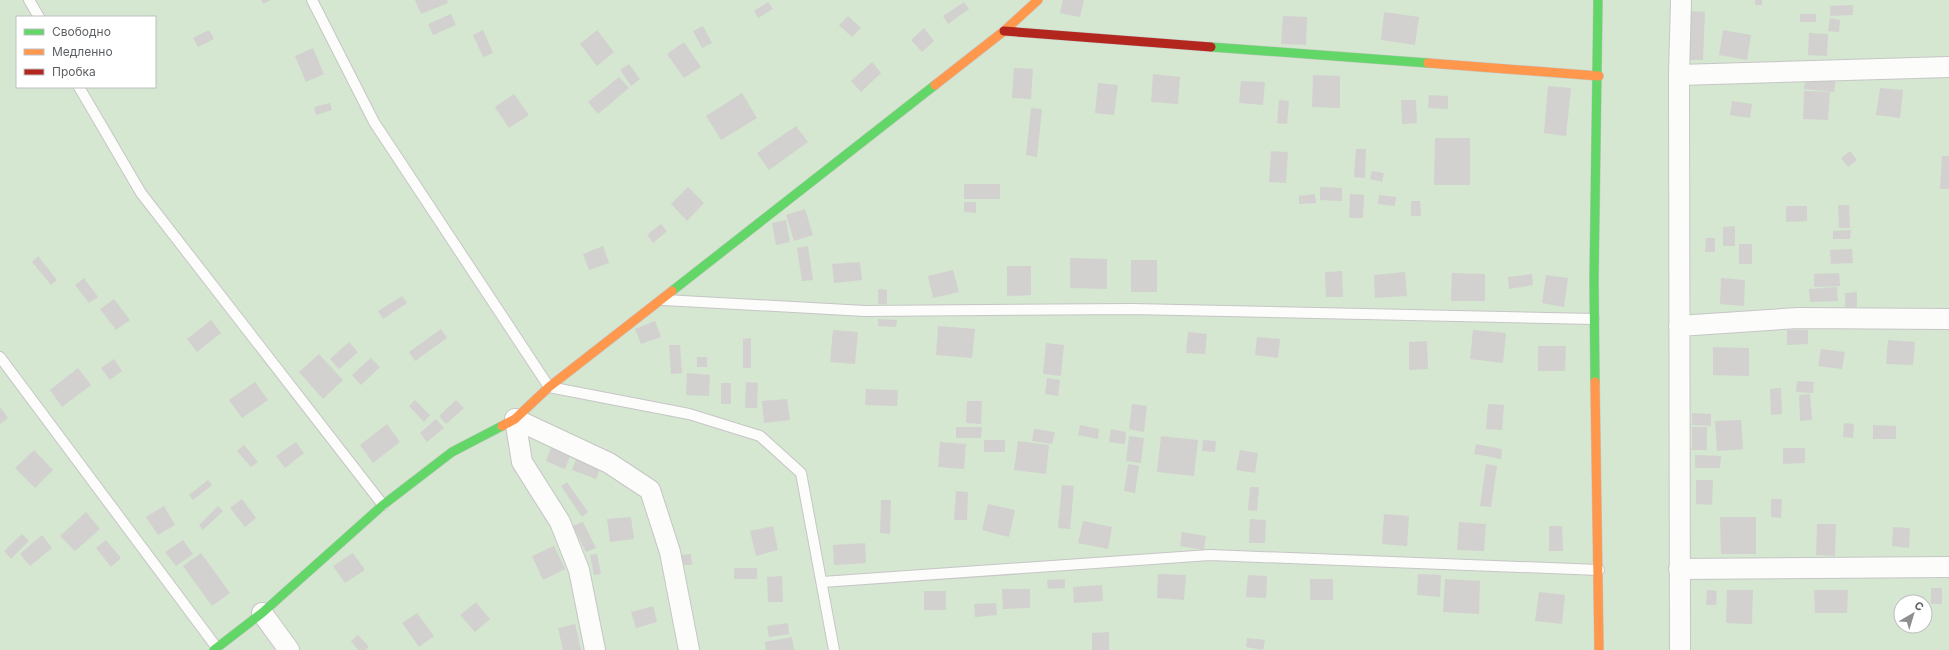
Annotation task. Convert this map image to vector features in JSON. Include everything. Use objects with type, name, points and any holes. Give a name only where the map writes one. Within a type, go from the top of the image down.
[{"type":"street","points":[[216,649],[262,613],[384,505],[452,452],[515,419],[549,387],[1004,31],[1038,0]]},
{"type":"street","points":[[1598,0],[1599,76],[1594,319],[1599,570],[1599,650]]},
{"type":"street","points":[[1680,650],[1679,75],[1681,0]]},
{"type":"street","points":[[1004,31],[1599,76]]},
{"type":"street","points":[[1679,75],[1949,67]]},
{"type":"street","points":[[1679,326],[1798,318],[1949,319]]},
{"type":"street","points":[[515,419],[522,462],[560,522],[579,570],[595,650]]},
{"type":"street","points":[[515,419],[609,463],[650,490],[670,552],[689,650]]},
{"type":"street","points":[[1679,569],[1949,567]]},
{"type":"street","points":[[262,613],[289,650]]},
{"type":"lane","points":[[29,0],[38,16]]},
{"type":"lane","points":[[312,0],[374,122],[549,387],[689,414],[760,436],[801,473],[834,650]]},
{"type":"lane","points":[[81,88],[140,193],[384,505]]},
{"type":"lane","points":[[660,300],[865,310],[1132,309],[1594,319]]},
{"type":"lane","points":[[0,357],[216,649]]},
{"type":"lane","points":[[822,582],[1210,555],[1599,570]]},
{"type":"green space","points":[[0,0],[1949,0],[1949,650],[0,650]]},
{"type":"building","points":[[261,0],[271,0],[263,4]]},
{"type":"building","points":[[415,0],[447,0],[448,3],[421,14]]},
{"type":"building","points":[[1063,0],[1084,0],[1080,17],[1060,13]]},
{"type":"building","points":[[1755,0],[1762,0],[1762,5],[1755,5]]},
{"type":"building","points":[[768,2],[773,9],[758,18],[754,11]]},
{"type":"building","points":[[964,2],[969,9],[948,24],[943,16]]},
{"type":"building","points":[[1853,5],[1853,15],[1830,16],[1830,6]]},
{"type":"building","points":[[1691,11],[1705,12],[1703,60],[1689,60]]},
{"type":"building","points":[[1384,12],[1419,17],[1415,45],[1381,40]]},
{"type":"building","points":[[451,14],[456,25],[433,35],[428,24]]},
{"type":"building","points":[[1800,14],[1816,14],[1816,22],[1800,22]]},
{"type":"building","points":[[848,16],[861,28],[852,37],[839,25]]},
{"type":"building","points":[[1283,16],[1307,17],[1306,45],[1281,44]]},
{"type":"building","points":[[1830,18],[1840,20],[1839,32],[1828,31]]},
{"type":"building","points":[[703,26],[712,43],[702,48],[693,31]]},
{"type":"building","points":[[924,28],[934,41],[922,52],[911,40]]},
{"type":"building","points":[[209,30],[214,39],[198,47],[193,38]]},
{"type":"building","points":[[483,30],[493,53],[483,57],[473,35]]},
{"type":"building","points":[[597,30],[614,52],[597,66],[580,44]]},
{"type":"building","points":[[1723,30],[1751,35],[1747,60],[1719,55]]},
{"type":"building","points":[[1809,33],[1828,34],[1827,56],[1808,55]]},
{"type":"building","points":[[684,42],[701,67],[684,78],[667,54]]},
{"type":"building","points":[[313,48],[324,74],[306,82],[295,56]]},
{"type":"building","points":[[872,62],[881,73],[861,92],[851,81]]},
{"type":"building","points":[[629,64],[640,79],[631,86],[620,70]]},
{"type":"building","points":[[1014,68],[1033,69],[1031,99],[1012,98]]},
{"type":"building","points":[[1153,74],[1180,77],[1178,104],[1151,102]]},
{"type":"building","points":[[1806,74],[1836,77],[1834,92],[1804,89]]},
{"type":"building","points":[[1313,75],[1340,76],[1340,108],[1312,107]]},
{"type":"building","points":[[619,77],[629,88],[598,114],[588,102]]},
{"type":"building","points":[[1241,81],[1265,82],[1263,105],[1239,103]]},
{"type":"building","points":[[1098,83],[1118,85],[1114,115],[1095,113]]},
{"type":"building","points":[[1548,86],[1571,88],[1566,136],[1544,133]]},
{"type":"building","points":[[1880,88],[1903,90],[1900,118],[1876,115]]},
{"type":"building","points":[[1804,91],[1830,92],[1828,120],[1803,119]]},
{"type":"building","points":[[742,93],[757,118],[721,140],[706,116]]},
{"type":"building","points":[[514,94],[529,115],[509,128],[495,107]]},
{"type":"building","points":[[1429,95],[1448,96],[1448,109],[1428,108]]},
{"type":"building","points":[[1279,100],[1289,101],[1287,124],[1277,123]]},
{"type":"building","points":[[1401,100],[1416,100],[1417,123],[1402,124]]},
{"type":"building","points":[[1732,101],[1752,104],[1750,118],[1730,115]]},
{"type":"building","points":[[330,103],[332,110],[316,115],[314,107]]},
{"type":"building","points":[[1031,108],[1042,109],[1037,157],[1026,155]]},
{"type":"building","points":[[796,126],[808,142],[769,170],[757,153]]},
{"type":"building","points":[[1435,138],[1470,138],[1470,185],[1434,185]]},
{"type":"building","points":[[1356,149],[1366,149],[1365,178],[1354,177]]},
{"type":"building","points":[[1271,151],[1288,152],[1286,183],[1269,182]]},
{"type":"building","points":[[1850,151],[1857,160],[1848,167],[1841,158]]},
{"type":"building","points":[[1942,156],[1949,156],[1949,189],[1940,189]]},
{"type":"building","points":[[1372,171],[1384,173],[1382,182],[1370,179]]},
{"type":"building","points":[[964,184],[1000,184],[1000,199],[964,199]]},
{"type":"building","points":[[688,187],[704,203],[687,221],[671,204]]},
{"type":"building","points":[[1320,187],[1342,188],[1342,201],[1320,200]]},
{"type":"building","points":[[1315,194],[1316,203],[1299,204],[1299,196]]},
{"type":"building","points":[[1350,194],[1364,195],[1363,218],[1349,218]]},
{"type":"building","points":[[1379,195],[1396,197],[1395,206],[1378,204]]},
{"type":"building","points":[[1411,201],[1420,201],[1421,216],[1411,216]]},
{"type":"building","points":[[964,202],[976,202],[976,213],[964,212]]},
{"type":"building","points":[[1838,205],[1849,205],[1850,228],[1839,228]]},
{"type":"building","points":[[1786,206],[1807,206],[1807,221],[1786,222]]},
{"type":"building","points":[[805,209],[813,235],[794,241],[786,215]]},
{"type":"building","points":[[786,220],[790,242],[776,245],[772,223]]},
{"type":"building","points":[[661,224],[667,231],[653,243],[647,235]]},
{"type":"building","points":[[1735,226],[1735,246],[1723,246],[1723,227]]},
{"type":"building","points":[[1851,230],[1850,239],[1833,239],[1833,231]]},
{"type":"building","points":[[1706,238],[1715,238],[1715,252],[1705,252]]},
{"type":"building","points":[[1739,244],[1752,244],[1752,264],[1739,264]]},
{"type":"building","points":[[603,246],[609,263],[589,270],[583,254]]},
{"type":"building","points":[[808,246],[813,280],[802,281],[797,248]]},
{"type":"building","points":[[1852,249],[1853,263],[1831,264],[1830,250]]},
{"type":"building","points":[[38,256],[57,280],[51,285],[32,262]]},
{"type":"building","points":[[1070,258],[1107,259],[1107,289],[1070,288]]},
{"type":"building","points":[[1131,260],[1157,260],[1157,292],[1131,292]]},
{"type":"building","points":[[860,262],[862,280],[834,283],[832,264]]},
{"type":"building","points":[[1007,266],[1031,266],[1031,295],[1007,296]]},
{"type":"building","points":[[953,270],[959,292],[933,298],[928,276]]},
{"type":"building","points":[[1342,271],[1343,297],[1326,297],[1325,272]]},
{"type":"building","points":[[1405,272],[1407,296],[1375,298],[1374,275]]},
{"type":"building","points":[[1452,273],[1485,274],[1485,301],[1451,301]]},
{"type":"building","points":[[1839,273],[1840,286],[1814,287],[1814,274]]},
{"type":"building","points":[[1532,274],[1533,285],[1509,289],[1508,277]]},
{"type":"building","points":[[1546,275],[1568,278],[1564,307],[1542,303]]},
{"type":"building","points":[[84,278],[98,297],[89,303],[75,285]]},
{"type":"building","points":[[1721,278],[1745,280],[1744,306],[1720,304]]},
{"type":"building","points":[[1837,287],[1838,301],[1810,302],[1809,289]]},
{"type":"building","points":[[878,289],[887,290],[887,304],[878,304]]},
{"type":"building","points":[[1857,292],[1857,307],[1845,307],[1845,293]]},
{"type":"building","points":[[402,296],[407,303],[383,319],[378,311]]},
{"type":"building","points":[[114,299],[130,320],[116,330],[100,309]]},
{"type":"building","points":[[878,319],[897,320],[896,327],[878,326]]},
{"type":"building","points":[[211,320],[221,333],[197,352],[187,339]]},
{"type":"building","points":[[655,321],[661,337],[641,344],[635,329]]},
{"type":"building","points":[[938,326],[975,329],[972,358],[936,355]]},
{"type":"building","points":[[441,329],[447,338],[415,361],[409,352]]},
{"type":"building","points":[[833,330],[858,332],[855,364],[830,362]]},
{"type":"building","points":[[1473,330],[1506,333],[1503,363],[1470,359]]},
{"type":"building","points":[[1787,330],[1808,330],[1808,344],[1787,345]]},
{"type":"building","points":[[1188,332],[1207,334],[1205,354],[1186,353]]},
{"type":"building","points":[[1257,337],[1280,339],[1278,358],[1255,355]]},
{"type":"building","points":[[751,338],[751,368],[743,368],[743,339]]},
{"type":"building","points":[[1888,340],[1915,342],[1913,365],[1886,364]]},
{"type":"building","points":[[1427,341],[1428,369],[1409,370],[1409,342]]},
{"type":"building","points":[[349,342],[358,352],[339,369],[330,359]]},
{"type":"building","points":[[1046,343],[1064,345],[1061,376],[1043,374]]},
{"type":"building","points":[[669,345],[680,345],[682,373],[671,374]]},
{"type":"building","points":[[1538,346],[1566,346],[1565,371],[1538,371]]},
{"type":"building","points":[[1713,347],[1749,348],[1749,376],[1713,375]]},
{"type":"building","points":[[1821,349],[1845,352],[1842,369],[1818,366]]},
{"type":"building","points":[[319,354],[343,380],[323,399],[299,372]]},
{"type":"building","points":[[697,357],[707,357],[707,367],[697,367]]},
{"type":"building","points":[[371,358],[380,367],[361,385],[352,375]]},
{"type":"building","points":[[114,359],[122,371],[110,380],[101,368]]},
{"type":"building","points":[[78,368],[91,385],[62,407],[50,390]]},
{"type":"building","points":[[687,373],[710,375],[709,396],[686,395]]},
{"type":"building","points":[[1047,378],[1060,380],[1058,396],[1045,394]]},
{"type":"building","points":[[1797,381],[1814,382],[1813,393],[1796,392]]},
{"type":"building","points":[[255,382],[268,400],[242,418],[229,400]]},
{"type":"building","points":[[746,382],[758,383],[757,408],[745,408]]},
{"type":"building","points":[[721,383],[731,383],[731,404],[721,404]]},
{"type":"building","points":[[1781,388],[1782,414],[1771,415],[1770,389]]},
{"type":"building","points":[[866,389],[898,390],[897,406],[865,405]]},
{"type":"building","points":[[1810,394],[1812,420],[1800,421],[1799,395]]},
{"type":"building","points":[[787,399],[790,420],[764,423],[762,401]]},
{"type":"building","points":[[415,400],[430,415],[424,422],[409,406]]},
{"type":"building","points":[[456,400],[464,408],[446,424],[439,416]]},
{"type":"building","points":[[967,401],[982,401],[981,424],[966,423]]},
{"type":"building","points":[[1132,404],[1147,406],[1144,432],[1129,429]]},
{"type":"building","points":[[1488,404],[1504,405],[1502,430],[1486,429]]},
{"type":"building","points":[[0,407],[8,418],[0,424]]},
{"type":"building","points":[[1692,413],[1711,414],[1711,426],[1692,425]]},
{"type":"building","points":[[436,419],[444,428],[427,442],[420,433]]},
{"type":"building","points":[[1741,420],[1743,449],[1717,451],[1715,421]]},
{"type":"building","points":[[1844,423],[1854,424],[1853,438],[1843,437]]},
{"type":"building","points":[[387,424],[400,442],[373,463],[360,445]]},
{"type":"building","points":[[1080,425],[1099,429],[1098,439],[1078,435]]},
{"type":"building","points":[[1873,425],[1896,426],[1896,439],[1873,439]]},
{"type":"building","points":[[956,427],[982,427],[981,438],[956,438]]},
{"type":"building","points":[[1692,427],[1707,427],[1707,450],[1692,450]]},
{"type":"building","points":[[1034,429],[1055,432],[1052,444],[1032,441]]},
{"type":"building","points":[[1111,429],[1126,432],[1125,444],[1109,442]]},
{"type":"building","points":[[1129,436],[1144,438],[1141,463],[1126,461]]},
{"type":"building","points":[[1161,436],[1198,440],[1194,476],[1157,472]]},
{"type":"building","points":[[984,440],[1005,440],[1005,452],[984,452]]},
{"type":"building","points":[[1203,440],[1216,441],[1215,452],[1202,451]]},
{"type":"building","points":[[1018,441],[1049,445],[1046,474],[1014,470]]},
{"type":"building","points":[[296,442],[304,453],[285,468],[276,456]]},
{"type":"building","points":[[940,442],[966,444],[964,469],[938,467]]},
{"type":"building","points":[[1476,444],[1502,449],[1501,459],[1474,454]]},
{"type":"building","points":[[244,445],[258,462],[251,467],[237,451]]},
{"type":"building","points":[[551,448],[570,456],[565,469],[546,461]]},
{"type":"building","points":[[1783,448],[1805,448],[1805,463],[1783,464]]},
{"type":"building","points":[[34,450],[53,470],[35,488],[15,468]]},
{"type":"building","points":[[1240,450],[1258,453],[1255,473],[1236,470]]},
{"type":"building","points":[[1695,455],[1721,456],[1720,468],[1695,468]]},
{"type":"building","points":[[576,459],[600,468],[596,479],[572,470]]},
{"type":"building","points":[[1128,464],[1139,466],[1135,493],[1124,491]]},
{"type":"building","points":[[1486,464],[1497,466],[1491,507],[1480,506]]},
{"type":"building","points":[[208,480],[212,485],[193,500],[189,495]]},
{"type":"building","points":[[1696,480],[1713,480],[1712,505],[1696,504]]},
{"type":"building","points":[[567,482],[588,512],[582,517],[561,486]]},
{"type":"building","points":[[1062,485],[1074,486],[1070,529],[1058,528]]},
{"type":"building","points":[[1250,487],[1259,487],[1257,511],[1248,510]]},
{"type":"building","points":[[956,491],[968,492],[967,520],[954,520]]},
{"type":"building","points":[[242,499],[256,518],[245,527],[230,508]]},
{"type":"building","points":[[1771,499],[1782,499],[1781,518],[1771,517]]},
{"type":"building","points":[[881,500],[891,500],[890,534],[880,533]]},
{"type":"building","points":[[988,504],[1015,510],[1009,537],[982,530]]},
{"type":"building","points":[[164,506],[175,525],[158,535],[146,517]]},
{"type":"building","points":[[218,506],[223,511],[203,530],[199,525]]},
{"type":"building","points":[[86,512],[100,529],[75,551],[60,536]]},
{"type":"building","points":[[1384,514],[1409,516],[1407,546],[1382,544]]},
{"type":"building","points":[[631,517],[634,539],[610,542],[607,519]]},
{"type":"building","points":[[1720,517],[1756,517],[1756,554],[1721,554]]},
{"type":"building","points":[[1250,519],[1266,520],[1265,543],[1249,543]]},
{"type":"building","points":[[1083,521],[1112,527],[1108,549],[1078,543]]},
{"type":"building","points":[[583,522],[596,548],[586,552],[573,526]]},
{"type":"building","points":[[1459,522],[1486,524],[1484,551],[1457,550]]},
{"type":"building","points":[[1817,524],[1836,524],[1835,556],[1816,555]]},
{"type":"building","points":[[773,526],[778,550],[756,556],[750,531]]},
{"type":"building","points":[[1549,526],[1562,526],[1563,551],[1549,551]]},
{"type":"building","points":[[1893,527],[1910,528],[1909,548],[1892,546]]},
{"type":"building","points":[[1182,532],[1206,536],[1204,550],[1180,546]]},
{"type":"building","points":[[22,534],[29,541],[11,559],[4,551]]},
{"type":"building","points":[[42,535],[52,548],[30,566],[20,554]]},
{"type":"building","points":[[106,540],[121,558],[111,567],[96,548]]},
{"type":"building","points":[[183,540],[193,554],[176,566],[165,552]]},
{"type":"building","points":[[865,543],[866,563],[834,565],[833,545]]},
{"type":"building","points":[[554,546],[565,569],[543,580],[532,556]]},
{"type":"building","points":[[201,553],[230,593],[212,606],[183,566]]},
{"type":"building","points":[[353,553],[365,570],[345,583],[333,566]]},
{"type":"building","points":[[597,554],[601,574],[594,575],[590,555]]},
{"type":"building","points":[[691,554],[692,565],[681,565],[681,555]]},
{"type":"building","points":[[734,568],[757,568],[757,579],[734,579]]},
{"type":"building","points":[[1158,574],[1186,575],[1184,600],[1157,598]]},
{"type":"building","points":[[1418,574],[1441,575],[1440,597],[1417,595]]},
{"type":"building","points":[[1248,575],[1267,576],[1266,598],[1246,597]]},
{"type":"building","points":[[782,576],[783,602],[768,602],[767,577]]},
{"type":"building","points":[[1065,579],[1065,588],[1048,589],[1047,580]]},
{"type":"building","points":[[1310,579],[1333,579],[1333,600],[1310,600]]},
{"type":"building","points":[[1445,579],[1480,581],[1479,614],[1443,612]]},
{"type":"building","points":[[1102,585],[1103,601],[1074,603],[1073,587]]},
{"type":"building","points":[[1931,588],[1942,588],[1942,604],[1933,604],[1933,594],[1931,594]]},
{"type":"building","points":[[1002,589],[1030,589],[1030,608],[1003,609]]},
{"type":"building","points":[[1707,590],[1717,591],[1716,605],[1706,605]]},
{"type":"building","points":[[1727,590],[1753,590],[1752,624],[1726,623]]},
{"type":"building","points":[[1814,590],[1848,590],[1847,613],[1815,613]]},
{"type":"building","points":[[924,591],[946,591],[946,610],[924,610]]},
{"type":"building","points":[[1539,592],[1565,595],[1562,624],[1535,621]]},
{"type":"building","points":[[476,602],[490,619],[475,632],[460,615]]},
{"type":"building","points":[[996,603],[997,615],[975,617],[974,604]]},
{"type":"building","points":[[653,606],[657,622],[636,628],[631,612]]},
{"type":"building","points":[[417,613],[434,636],[419,647],[402,623]]},
{"type":"building","points":[[788,623],[789,634],[769,637],[767,626]]},
{"type":"building","points":[[575,624],[581,650],[563,650],[558,628]]},
{"type":"building","points":[[1109,632],[1109,650],[1092,650],[1092,633]]},
{"type":"building","points":[[358,635],[369,647],[365,650],[358,650],[351,641]]},
{"type":"building","points":[[792,637],[794,650],[766,650],[765,642]]},
{"type":"building","points":[[1247,638],[1265,640],[1263,650],[1246,647]]},
{"type":"traffic: fast","points":[[1595,382],[1594,280],[1598,0]]},
{"type":"traffic: fast","points":[[1211,47],[1428,63]]},
{"type":"traffic: fast","points":[[672,291],[935,85]]},
{"type":"traffic: fast","points":[[214,650],[262,613],[383,505],[452,452],[502,426]]},
{"type":"traffic: slow","points":[[935,85],[1004,31],[1038,0]]},
{"type":"traffic: slow","points":[[1428,63],[1599,76]]},
{"type":"traffic: slow","points":[[502,426],[515,419],[549,387],[672,291]]},
{"type":"traffic: slow","points":[[1595,382],[1599,650]]},
{"type":"traffic: jam","points":[[1004,31],[1211,47]]}]
